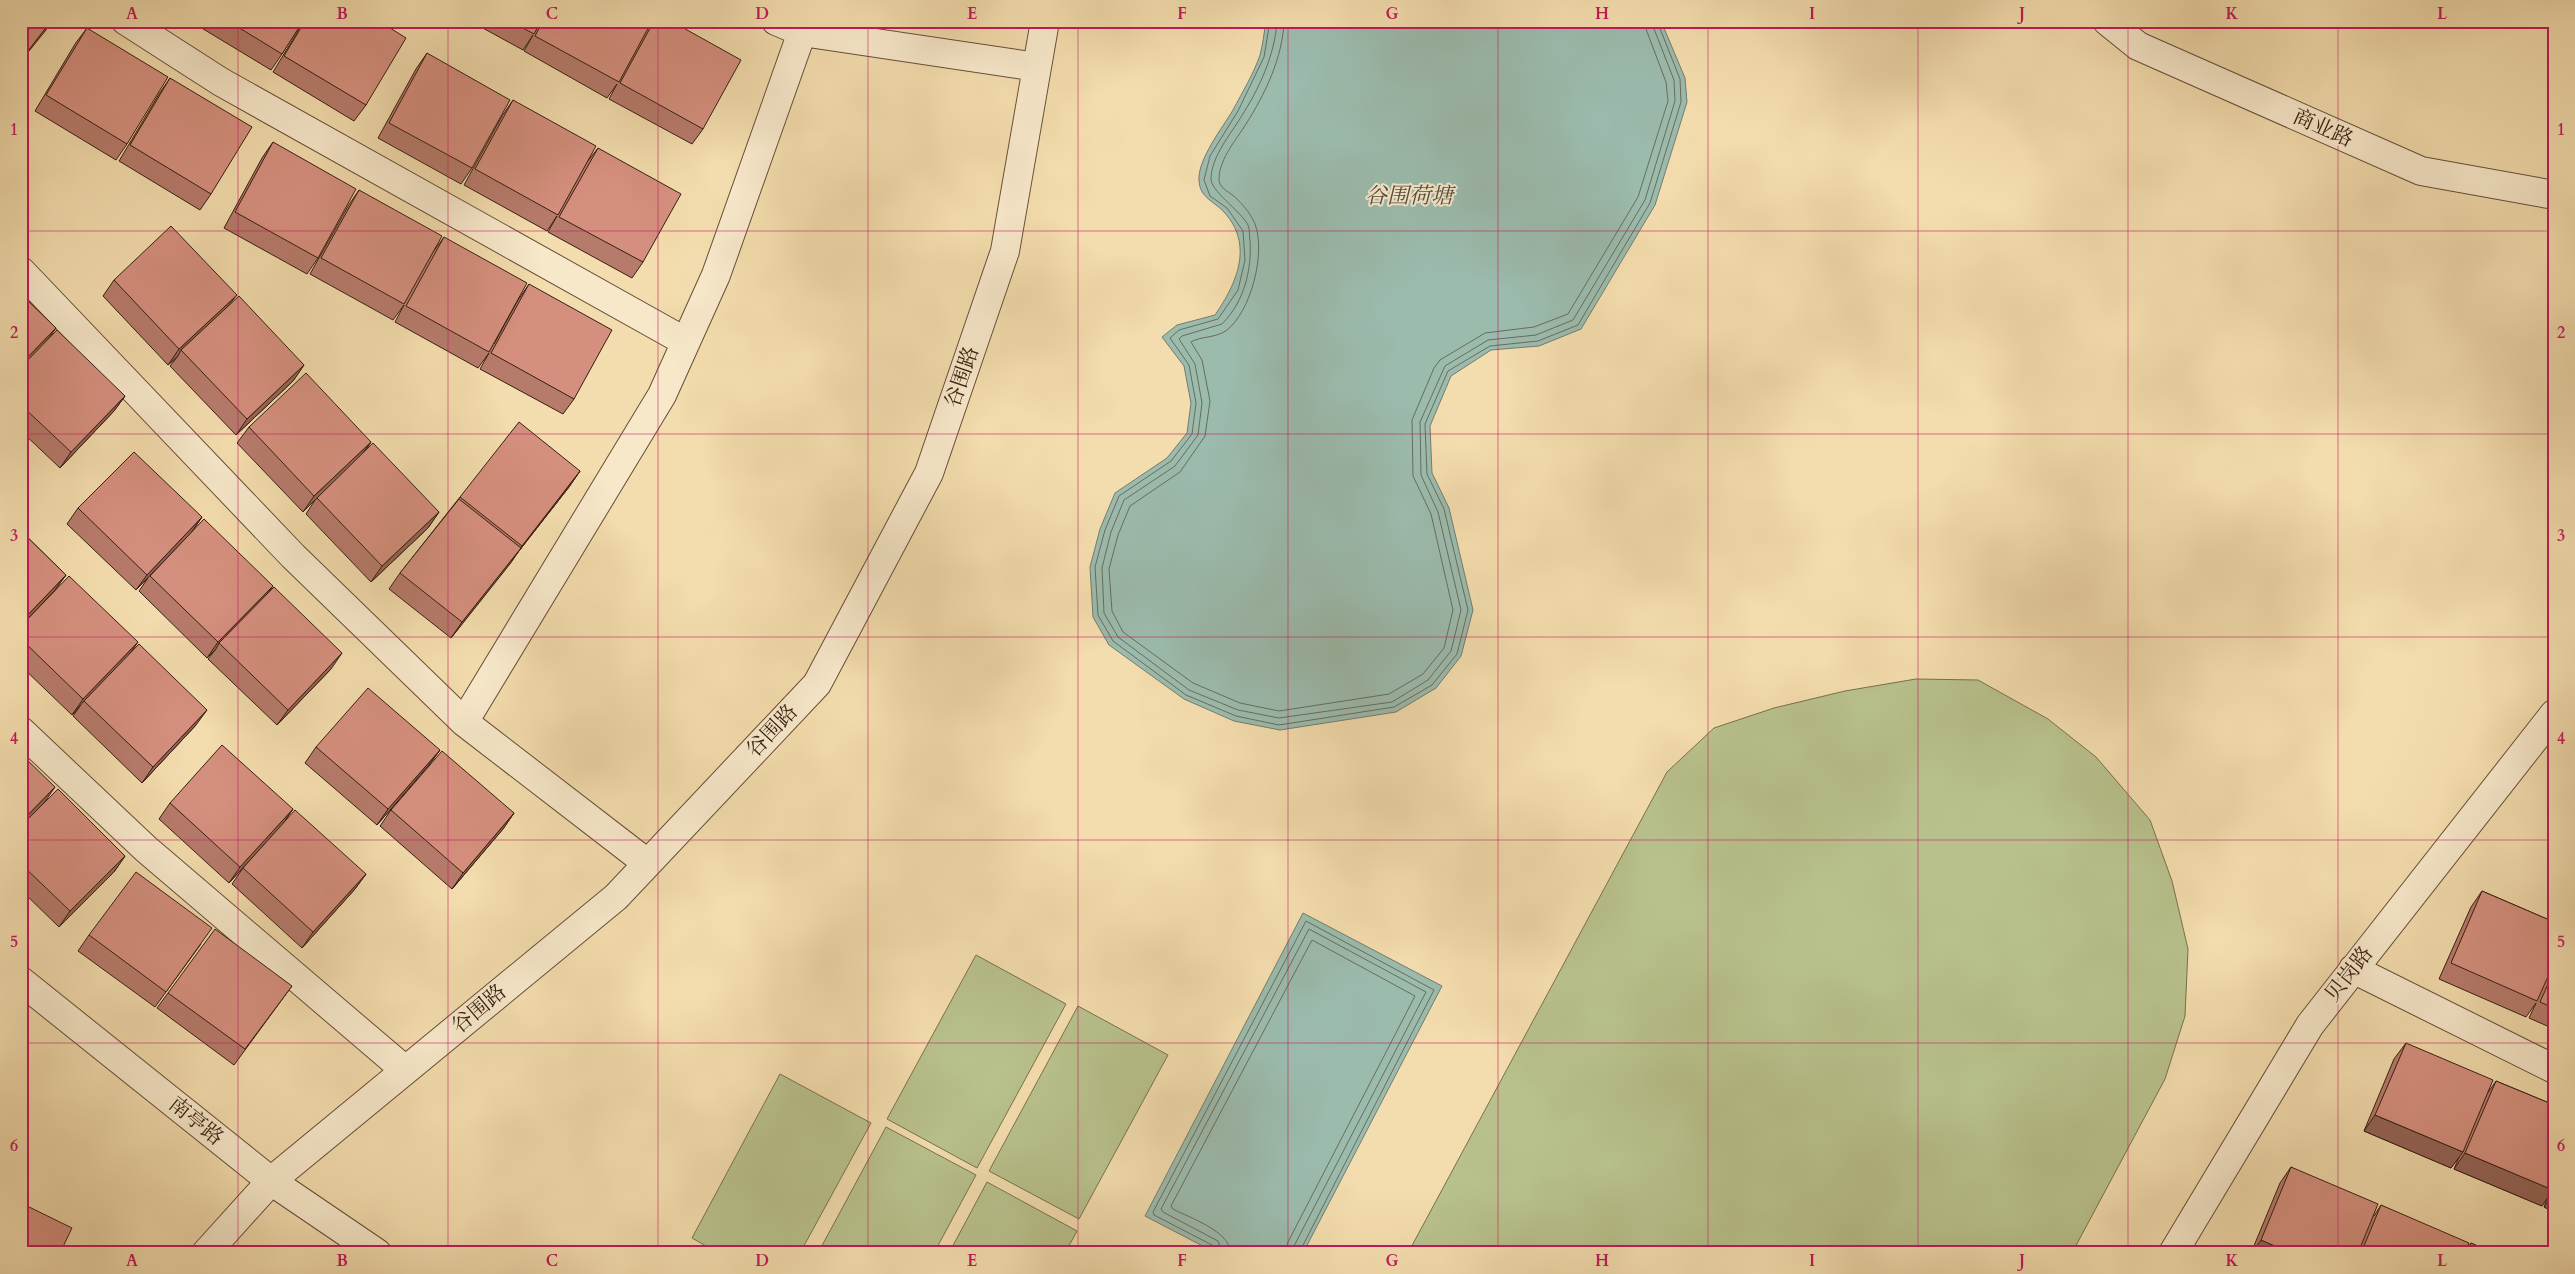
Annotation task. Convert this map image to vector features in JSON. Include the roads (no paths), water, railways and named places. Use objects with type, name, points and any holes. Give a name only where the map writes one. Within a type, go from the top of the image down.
[{"type":"street","points":[[126,21],[221,82],[686,342]]},
{"type":"street","points":[[776,21],[802,32],[1037,67]]},
{"type":"street","name":"谷围路","points":[[206,1253],[271,1181],[616,897],[817,684],[929,473],[1005,251],[1045,21]]},
{"type":"street","name":"商业路","points":[[2108,21],[2138,46],[2421,171],[2554,195]]},
{"type":"street","points":[[464,722],[662,395],[716,275],[802,32]]},
{"type":"street","points":[[21,271],[293,556],[464,722],[647,863]]},
{"type":"street","name":"贝岗路","points":[[2173,1253],[2310,1025],[2554,714]]},
{"type":"street","points":[[21,731],[146,849],[405,1070]]},
{"type":"street","points":[[2353,969],[2554,1069]]},
{"type":"street","name":"南亭路","points":[[21,981],[271,1181],[377,1253]]},
{"type":"water","name":"谷围荷塘","points":[[1266,21],[1661,21],[1685,78],[1687,102],[1655,205],[1581,329],[1539,346],[1491,350],[1451,376],[1430,426],[1432,473],[1449,508],[1473,610],[1461,656],[1436,688],[1396,712],[1280,730],[1234,721],[1184,699],[1109,645],[1093,617],[1090,567],[1100,529],[1115,493],[1167,458],[1187,433],[1191,403],[1184,366],[1162,337],[1177,325],[1215,315],[1230,290],[1235,277],[1240,251],[1238,238],[1233,225],[1224,212],[1208,199],[1202,191],[1199,173],[1206,154],[1255,69],[1261,51]]},
{"type":"water","points":[[1303,913],[1442,986],[1303,1253],[1216,1253],[1145,1216]]}]
